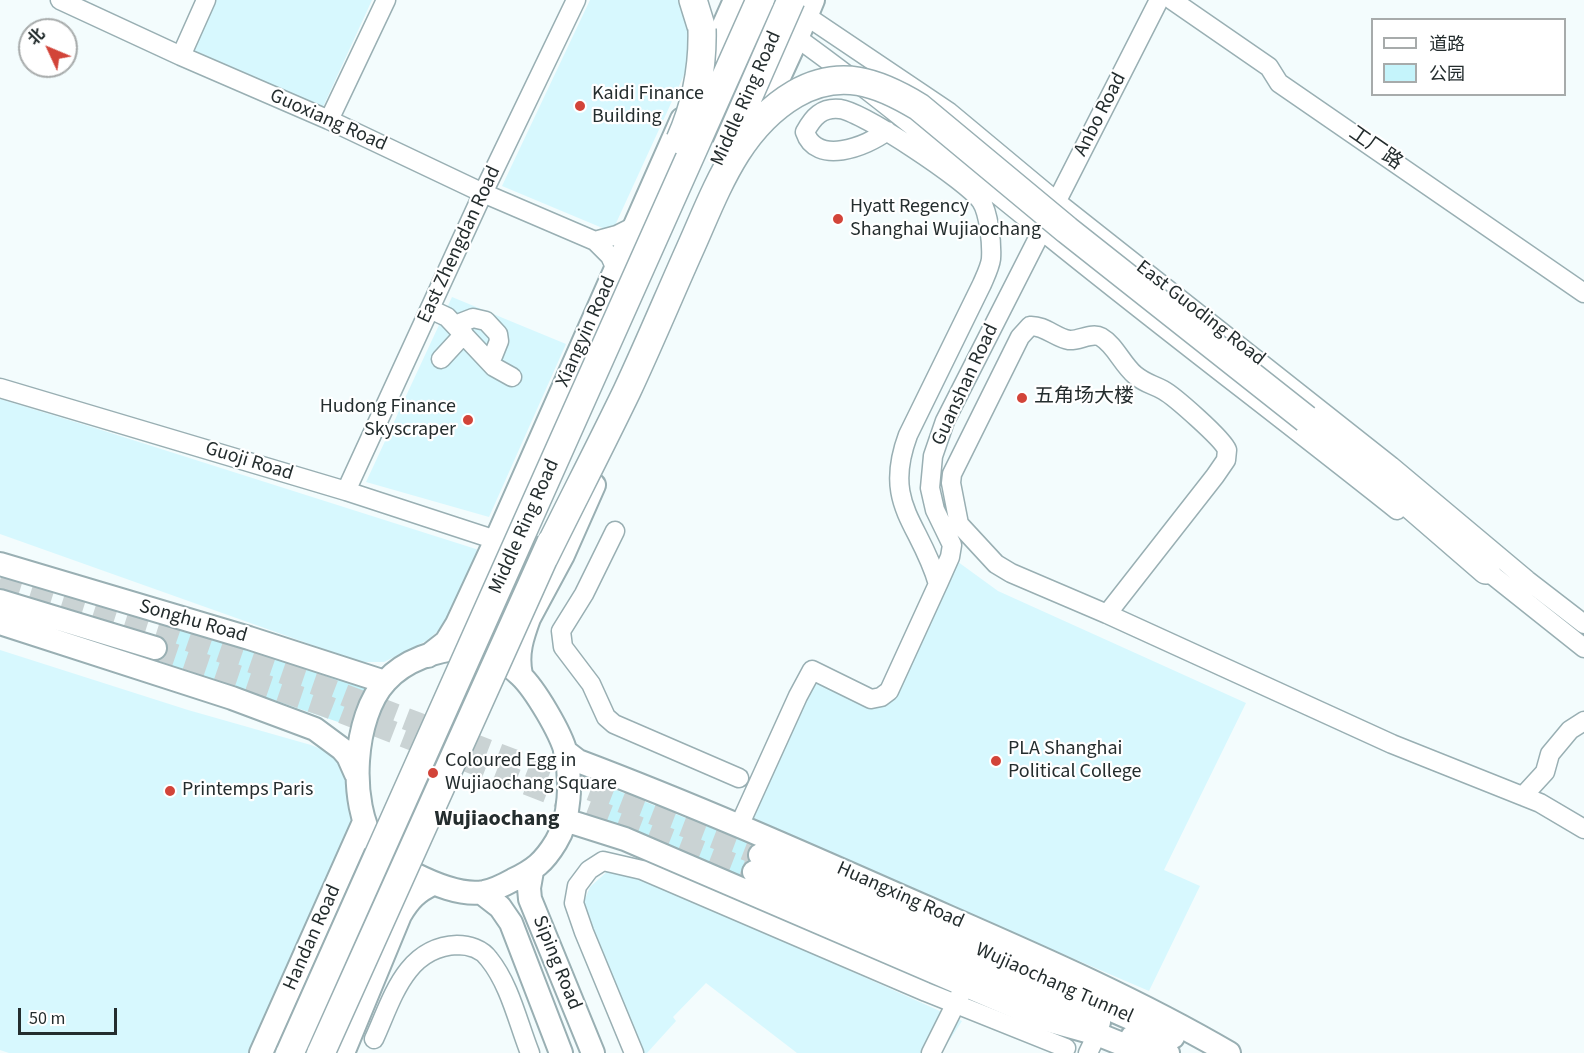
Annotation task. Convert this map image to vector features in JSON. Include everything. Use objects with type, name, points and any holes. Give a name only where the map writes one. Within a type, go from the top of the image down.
[{"type":"highway","points":[[506,543],[575,378],[691,114],[702,63],[703,46],[702,29],[693,0]]},
{"type":"highway","name":"Middle Ring Road","points":[[290,1053],[506,543],[760,0]]},
{"type":"highway","name":"Middle Ring Road","points":[[321,1053],[544,558],[798,12]]},
{"type":"highway","points":[[544,558],[627,390],[710,204],[740,144],[766,115],[781,103],[810,86],[843,79],[878,85],[919,106],[1067,230],[1397,493],[1486,570]]},
{"type":"main road","name":"Xiangyin Road","points":[[428,656],[446,642],[506,543],[615,267],[735,0]]},
{"type":"main road","points":[[521,675],[518,660],[519,647],[553,552],[601,435],[701,214],[798,12]]},
{"type":"main road","name":"Songhu Road","points":[[0,564],[249,638],[385,682]]},
{"type":"main road","points":[[0,601],[155,648]]},
{"type":"main road","points":[[0,623],[232,698],[315,729],[342,748],[356,774]]},
{"type":"main road","points":[[464,648],[498,660],[521,675],[545,709],[565,751],[568,770],[565,820],[558,839],[547,856],[532,871],[482,892],[457,891],[433,884],[388,859],[375,845],[364,822],[356,774],[366,722],[385,682],[412,661],[451,649],[464,648]]},
{"type":"main road","name":"Huangxing Road","points":[[565,751],[578,761],[739,826],[1086,977],[1187,1028],[1230,1053]]},
{"type":"main road","points":[[565,820],[620,837],[961,994],[1043,1018],[1092,1043],[1144,1053]]},
{"type":"main road","name":"Handan Road","points":[[261,1053],[364,822]]},
{"type":"main road","name":"Wujiaochang Tunnel","points":[[1168,1053],[757,864],[1216,1053]]},
{"type":"main road","name":"Siping Road","points":[[532,871],[530,899],[593,1053]]},
{"type":"main road","points":[[343,1053],[400,915],[418,891],[433,884]]},
{"type":"main road","name":"Siping Road","points":[[482,892],[500,907],[511,923],[561,1053]]},
{"type":"street","name":"Guoxiang Road","points":[[60,0],[181,56],[329,120],[483,193],[595,241],[610,256],[615,267]]},
{"type":"street","points":[[181,56],[206,0]]},
{"type":"street","points":[[329,120],[386,0]]},
{"type":"street","name":"East Zhengdan Road","points":[[346,491],[483,193],[576,0]]},
{"type":"street","points":[[743,0],[798,12]]},
{"type":"street","name":"Anbo Road","points":[[1042,231],[1159,0]]},
{"type":"street","name":"工厂路","points":[[1172,0],[1269,67],[1280,82],[1289,89],[1584,293]]},
{"type":"street","name":"East Guoding Road","points":[[798,12],[918,129],[1042,231],[1460,560],[1486,570],[1584,648]]},
{"type":"street","name":"East Guoding Road","points":[[798,12],[948,112],[1057,202],[1391,466],[1527,580],[1584,624]]},
{"type":"street","points":[[909,146],[918,129]]},
{"type":"street","points":[[739,826],[812,670],[870,699],[880,697],[889,691],[938,584],[933,566],[904,508],[899,493],[901,454],[908,435],[982,285],[991,260],[988,224],[981,201],[959,180],[887,131]]},
{"type":"street","points":[[595,241],[633,228]]},
{"type":"street","name":"Guanshan Road","points":[[938,584],[950,557],[952,545],[935,510],[930,488],[933,456],[945,421],[1042,231]]},
{"type":"street","points":[[430,309],[447,317],[494,367],[512,377]]},
{"type":"street","points":[[441,359],[460,330],[473,318],[486,321],[498,333],[499,341],[493,356]]},
{"type":"street","points":[[1107,614],[1215,476],[1226,460],[1227,450],[1220,439],[1166,392],[1148,385],[1127,368],[1116,352],[1101,337],[1095,335],[1069,340],[1030,326],[1020,338],[952,474],[951,483],[959,524],[996,564],[1011,573],[1107,614],[1392,744],[1523,796],[1554,810],[1584,829]]},
{"type":"street","points":[[957,335],[981,347]]},
{"type":"street","name":"Guoji Road","points":[[0,388],[346,491],[506,543]]},
{"type":"street","points":[[615,531],[584,594],[561,632],[563,647],[591,684],[606,717],[614,724],[739,778]]},
{"type":"street","points":[[1523,796],[1545,772],[1550,754],[1569,730],[1584,721]]},
{"type":"street","points":[[634,1053],[574,903],[577,886],[589,870],[603,861],[642,870],[961,994],[1066,1048]]},
{"type":"street","points":[[374,1039],[403,975],[416,961],[435,949],[453,945],[469,945],[488,957],[500,976],[530,1053]]},
{"type":"street","points":[[931,1053],[961,994]]},
{"type":"shaded area","points":[[214,0],[372,0],[323,107],[191,49]]},
{"type":"shaded area","points":[[590,0],[679,0],[690,13],[695,51],[612,232],[502,186]]},
{"type":"shaded area","points":[[452,297],[566,344],[489,517],[366,482]]},
{"type":"shaded area","points":[[0,399],[479,550],[450,620],[428,640],[384,662],[360,662],[0,534]]},
{"type":"shaded area","name":"PLA Shanghai Political College","points":[[954,559],[998,591],[1246,703],[1164,870],[1200,886],[1149,991],[748,819],[813,676],[871,703]]},
{"type":"shaded area","points":[[0,650],[188,710],[311,745],[334,754],[343,762],[358,824],[329,891],[249,1053],[9,1053],[0,1050]]},
{"type":"shaded area","points":[[610,869],[637,875],[962,1021],[941,1053],[797,1053],[706,983],[673,1017],[676,1021],[647,1053],[643,1053],[582,906],[590,887]]},
{"type":"green space","points":[[164,622],[366,688],[350,726],[152,659]]},
{"type":"green space","points":[[601,784],[688,819],[760,844],[743,881],[590,816]]},
{"type":"tunnel","points":[[0,580],[161,631],[321,686],[760,855]]},
{"type":"tunnel","points":[[155,648],[323,705],[754,872]]},
{"type":"place","name":"Kaidi Finance Building","points":[[580,106]]},
{"type":"place","name":"Hyatt Regency Shanghai Wujiaochang","points":[[838,219]]},
{"type":"place","name":"五角场大楼","points":[[1022,398]]},
{"type":"place","name":"Hudong Finance Skyscraper","points":[[468,420]]},
{"type":"place","name":"PLA Shanghai Political College","points":[[996,761]]},
{"type":"place","name":"Coloured Egg in Wujiaochang Square","points":[[433,773]]},
{"type":"place","name":"Printemps Paris","points":[[170,791]]},
{"type":"district","name":"Wujiaochang","points":[[497,820]]}]
